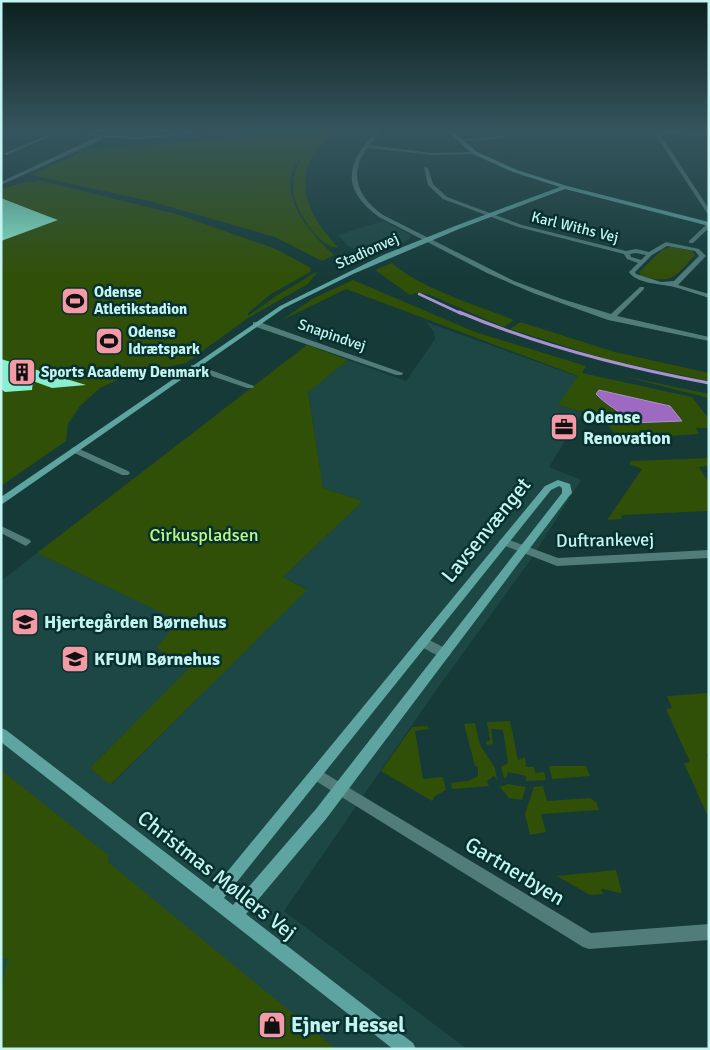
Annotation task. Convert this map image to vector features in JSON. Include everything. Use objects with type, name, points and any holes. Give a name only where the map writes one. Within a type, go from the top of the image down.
[{"type":"street","points":[[355,180],[360,196],[377,214],[514,283],[612,318],[709,339]]},
{"type":"street","name":"Karl Withs Vej","points":[[430,180],[437,193],[520,226],[626,253],[636,251],[650,254]]},
{"type":"street","points":[[541,180],[565,188],[709,224]]},
{"type":"street","points":[[687,180],[709,214]]},
{"type":"street","name":"Stadionvej","points":[[1,502],[282,306],[426,239],[565,188]]},
{"type":"street","points":[[691,242],[709,224]]},
{"type":"street","points":[[675,245],[680,242],[697,244],[702,252],[703,256],[676,283],[661,284],[639,278],[632,272],[660,246],[675,245],[702,252]]},
{"type":"street","name":"Karl Withs Vej","points":[[626,253],[628,258],[641,262]]},
{"type":"street","points":[[639,278],[636,282],[642,288]]},
{"type":"street","points":[[612,318],[642,288],[656,288],[661,284]]},
{"type":"street","points":[[669,284],[709,296]]},
{"type":"street","name":"Snapindvej","points":[[256,324],[399,373]]},
{"type":"street","points":[[194,367],[250,386]]},
{"type":"street","points":[[75,450],[125,473]]},
{"type":"street","name":"Lavsenvænget","points":[[214,899],[548,488],[558,483],[567,486],[567,493],[524,550],[339,789],[236,916]]},
{"type":"street","points":[[1,528],[26,542]]},
{"type":"street","name":"Duftrankevej","points":[[504,542],[557,562],[709,554]]},
{"type":"street","points":[[423,642],[445,652]]},
{"type":"street","name":"Christmas Møllers Vej","points":[[1,734],[407,1049]]},
{"type":"street","name":"Gartnerbyen","points":[[316,774],[589,941],[709,932]]},
{"type":"shaded area","points":[[383,221],[411,235],[410,239],[371,256],[348,246],[338,235]]},
{"type":"shaded area","points":[[426,322],[579,377],[558,405],[583,412],[549,467],[581,480],[531,559],[432,696],[284,911],[467,1049],[1,1049],[1,581],[37,553],[180,621],[156,648],[189,668],[90,768],[111,785],[306,589],[283,577],[363,501],[323,488],[308,391],[348,360],[406,381],[435,339],[434,332]]},
{"type":"shaded area","points":[[599,390],[670,406],[682,421],[630,423],[596,394]]},
{"type":"green space","points":[[54,180],[291,180],[292,197],[297,210],[314,235],[334,255],[322,261],[275,237],[149,201]]},
{"type":"green space","points":[[294,180],[305,180],[306,194],[315,217],[338,247],[332,247],[325,243],[312,230],[297,205]]},
{"type":"green space","name":"Odense Idrætspark","points":[[42,181],[176,214],[276,249],[311,268],[310,272],[271,294],[248,313],[248,316],[276,296],[318,271],[308,284],[248,318],[186,363],[128,375],[100,388],[80,406],[68,424],[66,441],[1,486],[1,189],[26,182]]},
{"type":"green space","points":[[671,247],[692,251],[695,255],[677,274],[667,279],[641,276],[639,272],[663,249]]},
{"type":"green space","points":[[392,263],[433,288],[514,320],[504,327],[428,294],[416,293],[410,295],[375,270]]},
{"type":"green space","points":[[353,280],[475,332],[586,366],[582,373],[692,397],[709,419],[709,428],[696,428],[699,434],[620,439],[599,416],[558,405],[578,376],[346,289],[282,320],[312,299]]},
{"type":"green space","points":[[520,322],[615,352],[709,373],[709,381],[609,360],[510,329]]},
{"type":"green space","name":"Cirkuspladsen","points":[[307,345],[348,360],[308,392],[323,488],[363,501],[283,577],[307,590],[110,785],[90,768],[189,668],[156,648],[179,621],[37,553]]},
{"type":"green space","points":[[618,375],[709,394],[709,399],[701,396]]},
{"type":"green space","points":[[709,458],[709,466],[699,467],[709,483],[709,511],[621,515],[622,519],[607,520],[642,469],[629,464],[631,461]]},
{"type":"green space","points":[[709,693],[709,754],[706,754],[709,761],[709,819],[684,763],[690,762],[666,709],[672,708],[667,696]]},
{"type":"green space","points":[[510,721],[518,760],[525,757],[526,767],[534,767],[535,773],[544,772],[546,780],[526,781],[526,776],[508,772],[506,778],[504,778],[501,767],[508,763],[503,730],[491,729],[493,744],[487,745],[486,742],[490,740],[487,722]]},
{"type":"green space","points":[[475,723],[480,745],[495,768],[497,780],[494,776],[487,781],[489,786],[452,789],[451,783],[468,781],[478,776],[478,767],[475,766],[464,724]]},
{"type":"green space","points":[[427,726],[429,729],[415,731],[423,779],[443,777],[446,790],[435,796],[432,801],[381,771],[412,727]]},
{"type":"green space","points":[[549,766],[586,766],[590,776],[552,779]]},
{"type":"green space","points":[[1,770],[108,855],[108,862],[336,1049],[1,1049],[1,988],[8,959],[1,958]]},
{"type":"green space","points":[[508,784],[526,787],[522,800],[509,798],[500,787]]},
{"type":"green space","points":[[543,786],[547,801],[590,798],[596,802],[599,810],[541,814],[546,832],[530,835],[525,814],[534,787]]},
{"type":"green space","points":[[616,870],[622,893],[601,889],[603,894],[590,895],[557,876]]},
{"type":"building","points":[[1,198],[42,214],[58,220],[1,241]]},
{"type":"building","name":"Sports Academy Denmark","points":[[1,359],[86,385],[52,388],[33,381],[32,390],[5,392],[1,389]]},
{"type":"waterway","points":[[419,294],[462,314]]},
{"type":"waterway","points":[[459,312],[520,335],[582,354],[645,370],[709,383]]},
{"type":"place","name":"Odense Atletikstadion","points":[[75,301]]},
{"type":"place","name":"Odense Idrætspark","points":[[109,341]]},
{"type":"place","name":"Sports Academy Denmark","points":[[22,372]]},
{"type":"place","name":"Odense Renovation","points":[[564,427]]},
{"type":"place","name":"Hjertegården Børnehus","points":[[25,622]]},
{"type":"place","name":"KFUM Børnehus","points":[[75,659]]},
{"type":"place","name":"Ejner Hessel","points":[[272,1025]]}]
